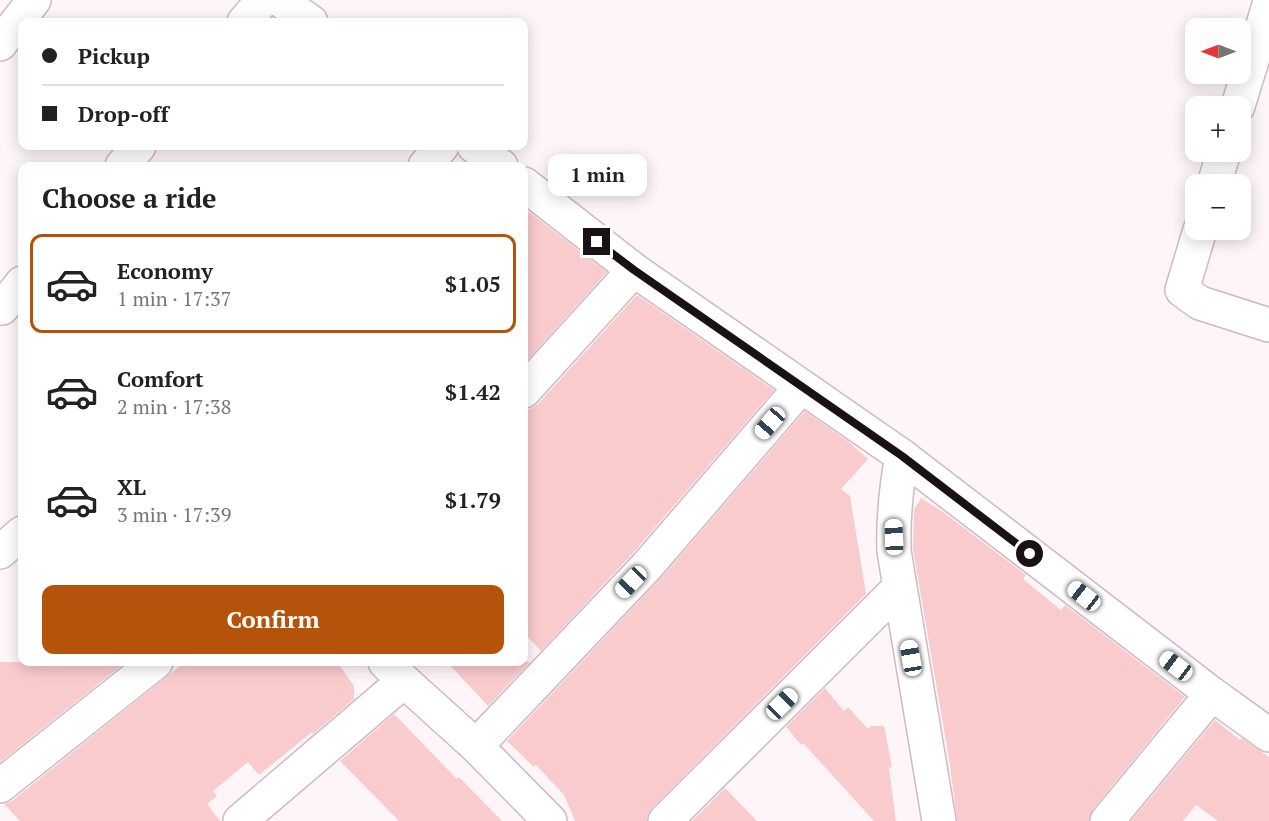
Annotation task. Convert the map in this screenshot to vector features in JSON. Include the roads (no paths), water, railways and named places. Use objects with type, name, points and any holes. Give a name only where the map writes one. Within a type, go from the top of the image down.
[{"type":"street","points":[[20,18],[34,0]]},
{"type":"street","points":[[247,18],[263,0]]},
{"type":"street","points":[[280,0],[305,18]]},
{"type":"street","points":[[1241,96],[1269,5]]},
{"type":"street","points":[[0,44],[18,21]]},
{"type":"street","points":[[125,162],[136,150]]},
{"type":"street","points":[[428,162],[438,150]]},
{"type":"street","points":[[479,150],[496,162]]},
{"type":"street","points":[[528,187],[634,270],[902,456],[1212,694],[1269,735]]},
{"type":"street","points":[[1197,240],[1182,290],[1200,303],[1269,325]]},
{"type":"street","points":[[528,387],[634,270]]},
{"type":"street","points":[[476,746],[647,566],[801,387]]},
{"type":"street","points":[[902,456],[893,523],[894,551],[939,821]]},
{"type":"street","points":[[0,552],[18,536]]},
{"type":"street","points":[[664,821],[899,588]]},
{"type":"street","points":[[0,786],[151,666]]},
{"type":"street","points":[[242,820],[394,671],[476,746],[550,821]]},
{"type":"street","points":[[1107,821],[1212,694]]}]
